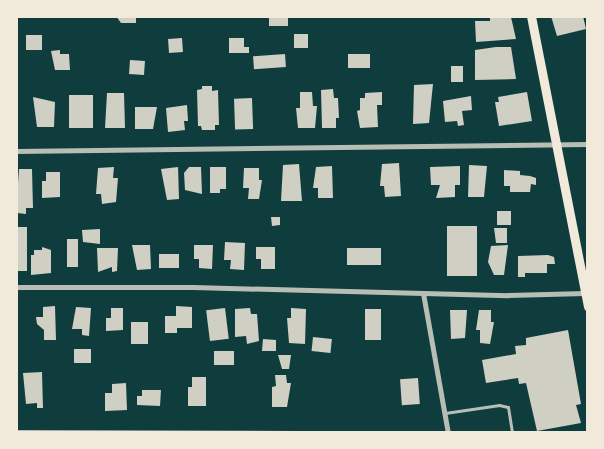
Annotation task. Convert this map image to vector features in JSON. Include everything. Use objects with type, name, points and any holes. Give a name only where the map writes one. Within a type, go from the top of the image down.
[{"type":"main road","points":[[531,16],[588,306]]},
{"type":"street","points":[[16,151],[556,146],[588,144]]},
{"type":"street","points":[[16,287],[193,287],[423,293],[586,294]]},
{"type":"street","points":[[423,293],[448,433]]},
{"type":"street","points":[[16,432],[297,433]]},
{"type":"lane","points":[[444,414],[499,405],[508,407],[512,433]]},
{"type":"building","points":[[116,16],[136,17],[136,23],[121,23]]},
{"type":"building","points":[[269,16],[288,16],[288,26],[269,26]]},
{"type":"building","points":[[490,16],[511,17],[516,39],[476,42],[475,21],[490,21]]},
{"type":"building","points":[[551,16],[583,16],[586,29],[557,36]]},
{"type":"building","points":[[294,34],[308,34],[308,48],[294,48]]},
{"type":"building","points":[[26,35],[42,35],[42,50],[26,50]]},
{"type":"building","points":[[182,38],[183,52],[169,53],[168,39]]},
{"type":"building","points":[[229,38],[244,38],[244,47],[249,47],[249,53],[229,53]]},
{"type":"building","points":[[511,47],[516,79],[475,80],[475,50]]},
{"type":"building","points":[[60,50],[60,54],[69,54],[70,70],[55,70],[51,51]]},
{"type":"building","points":[[285,54],[286,67],[254,69],[253,56]]},
{"type":"building","points":[[348,54],[370,54],[370,68],[348,68]]},
{"type":"building","points":[[130,60],[145,61],[144,75],[129,74]]},
{"type":"building","points":[[451,66],[463,66],[463,82],[451,82]]},
{"type":"building","points":[[433,84],[429,123],[413,124],[414,85]]},
{"type":"building","points":[[202,86],[212,86],[212,91],[218,90],[219,125],[215,125],[215,130],[202,130],[201,126],[198,126],[197,90],[202,89]]},
{"type":"building","points":[[333,89],[334,98],[338,98],[339,118],[336,118],[336,128],[322,128],[321,90]]},
{"type":"building","points":[[300,92],[312,92],[313,106],[317,106],[315,128],[298,128],[296,108],[300,108]]},
{"type":"building","points":[[382,92],[382,105],[377,105],[378,127],[360,128],[357,111],[360,110],[360,98],[365,98],[365,93]]},
{"type":"building","points":[[527,92],[532,121],[499,126],[495,102],[499,102],[498,97]]},
{"type":"building","points":[[107,93],[124,93],[125,128],[105,128]]},
{"type":"building","points":[[69,95],[93,95],[93,128],[69,128]]},
{"type":"building","points":[[471,96],[472,110],[462,111],[464,125],[458,126],[457,121],[445,122],[443,101]]},
{"type":"building","points":[[33,97],[55,102],[54,127],[37,127]]},
{"type":"building","points":[[252,98],[253,129],[235,130],[234,99]]},
{"type":"building","points":[[187,105],[188,121],[184,121],[185,130],[168,132],[166,108]]},
{"type":"building","points":[[135,107],[157,107],[153,129],[135,129]]},
{"type":"building","points":[[399,163],[401,196],[385,197],[384,186],[380,186],[382,164]]},
{"type":"building","points":[[299,164],[302,201],[281,201],[283,165]]},
{"type":"building","points":[[469,165],[487,166],[484,197],[468,197]]},
{"type":"building","points":[[332,166],[333,198],[318,198],[318,188],[313,188],[316,167]]},
{"type":"building","points":[[460,166],[460,185],[455,185],[455,197],[436,198],[440,185],[431,185],[430,167]]},
{"type":"building","points":[[114,167],[113,178],[118,178],[116,202],[102,204],[101,194],[96,194],[98,168]]},
{"type":"building","points":[[178,167],[179,199],[167,200],[161,169]]},
{"type":"building","points":[[189,167],[201,167],[202,194],[185,190],[184,173]]},
{"type":"building","points":[[210,167],[226,167],[226,189],[220,189],[220,193],[210,193]]},
{"type":"building","points":[[244,168],[259,168],[259,180],[262,180],[259,199],[248,199],[249,188],[243,188]]},
{"type":"building","points":[[19,169],[32,169],[33,208],[26,208],[26,214],[17,213],[16,209]]},
{"type":"building","points":[[504,170],[520,171],[520,175],[536,178],[536,185],[531,184],[530,192],[510,192],[510,186],[504,186]]},
{"type":"building","points":[[46,172],[60,172],[60,197],[42,198],[42,181],[46,181]]},
{"type":"building","points":[[497,211],[511,211],[511,225],[497,225]]},
{"type":"building","points":[[271,217],[280,217],[280,225],[272,226]]},
{"type":"building","points":[[447,226],[477,226],[477,276],[447,276]]},
{"type":"building","points":[[16,227],[27,227],[27,271],[16,271]]},
{"type":"building","points":[[494,228],[507,228],[507,243],[496,243]]},
{"type":"building","points":[[100,229],[100,244],[83,242],[82,230]]},
{"type":"building","points":[[67,239],[78,239],[78,267],[67,267]]},
{"type":"building","points":[[225,242],[245,243],[244,270],[230,269],[231,260],[224,260]]},
{"type":"building","points":[[132,245],[150,245],[151,269],[137,270]]},
{"type":"building","points":[[194,245],[213,245],[212,269],[199,268],[199,259],[194,259]]},
{"type":"building","points":[[508,245],[504,275],[494,275],[488,262],[491,246]]},
{"type":"building","points":[[42,247],[51,250],[51,273],[31,275],[31,255],[34,255],[34,250],[42,250]]},
{"type":"building","points":[[256,247],[275,247],[275,269],[261,269],[261,259],[256,259]]},
{"type":"building","points":[[97,248],[118,248],[117,271],[112,272],[112,267],[98,272]]},
{"type":"building","points":[[347,248],[381,248],[381,265],[347,265]]},
{"type":"building","points":[[159,254],[179,254],[179,268],[159,268]]},
{"type":"building","points":[[548,255],[554,257],[555,264],[547,264],[547,273],[525,273],[525,277],[518,277],[518,256]]},
{"type":"building","points":[[55,306],[56,340],[44,340],[44,330],[37,324],[36,317],[43,317],[43,307]]},
{"type":"building","points":[[176,306],[192,307],[192,328],[177,328],[177,333],[165,333],[165,316],[176,316]]},
{"type":"building","points":[[76,307],[91,308],[89,336],[82,335],[82,329],[72,329]]},
{"type":"building","points":[[111,308],[123,308],[123,330],[106,331],[106,318],[111,318]]},
{"type":"building","points":[[225,308],[229,339],[210,341],[206,310]]},
{"type":"building","points":[[250,308],[251,314],[257,314],[259,341],[247,344],[246,336],[235,337],[235,309]]},
{"type":"building","points":[[291,308],[306,309],[305,344],[289,343],[287,318],[291,318]]},
{"type":"building","points":[[365,309],[381,309],[381,340],[365,340]]},
{"type":"building","points":[[450,310],[467,310],[465,338],[451,339]]},
{"type":"building","points":[[479,310],[491,310],[491,322],[494,322],[490,344],[480,343],[480,330],[476,330]]},
{"type":"building","points":[[131,322],[148,322],[148,344],[131,344]]},
{"type":"building","points":[[568,330],[581,404],[576,405],[581,423],[537,431],[526,383],[519,384],[518,378],[486,383],[482,360],[516,354],[515,346],[526,345],[526,338]]},
{"type":"building","points":[[313,337],[332,339],[330,353],[312,351]]},
{"type":"building","points":[[263,339],[276,340],[276,351],[262,351]]},
{"type":"building","points":[[74,349],[91,349],[91,363],[74,363]]},
{"type":"building","points":[[214,351],[234,351],[234,365],[214,365]]},
{"type":"building","points":[[278,355],[291,355],[289,369],[282,369]]},
{"type":"building","points":[[42,372],[43,408],[37,408],[37,403],[26,404],[23,373]]},
{"type":"building","points":[[275,375],[286,375],[287,383],[291,383],[287,407],[272,407],[272,387],[276,386]]},
{"type":"building","points":[[192,377],[206,377],[206,406],[188,406],[188,387],[192,387]]},
{"type":"building","points":[[418,378],[420,404],[402,405],[400,379]]},
{"type":"building","points":[[126,383],[127,410],[105,411],[105,393],[112,393],[112,384]]},
{"type":"building","points":[[142,390],[161,390],[160,406],[137,405],[137,396],[142,396]]}]
